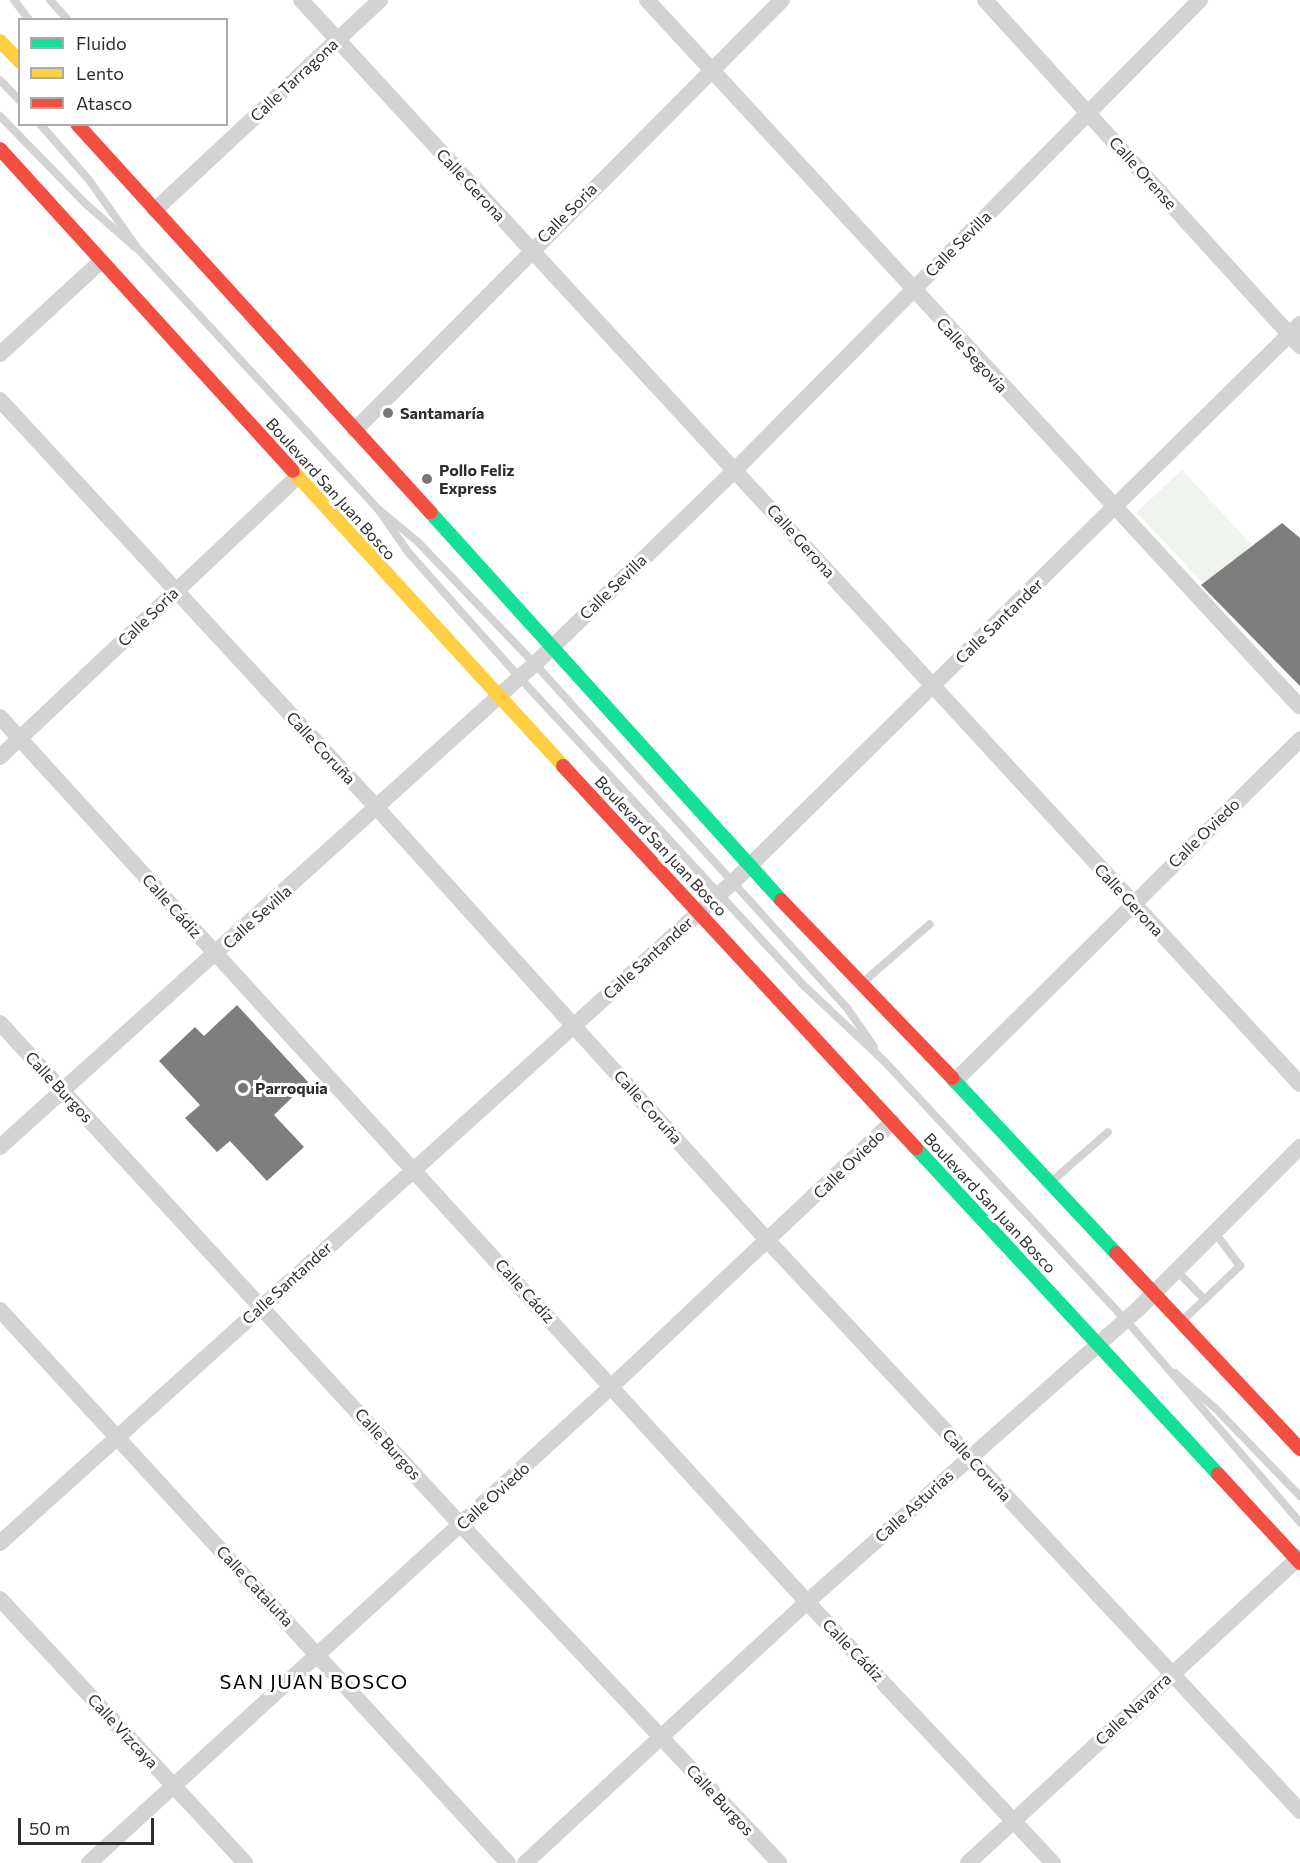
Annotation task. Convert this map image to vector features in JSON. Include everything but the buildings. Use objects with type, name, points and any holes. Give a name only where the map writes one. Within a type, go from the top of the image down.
[{"type":"street","name":"Calle Gerona","points":[[301,0],[530,250],[736,469],[1132,904],[1300,1084]]},
{"type":"street","name":"Calle Tarragona","points":[[155,210],[380,0]]},
{"type":"street","name":"Calle Segovia","points":[[647,0],[912,291],[1300,707]]},
{"type":"street","name":"Calle Soria","points":[[355,430],[530,250],[782,0]]},
{"type":"street","name":"Calle Orense","points":[[985,0],[1296,335]]},
{"type":"street","name":"Calle Sevilla","points":[[0,1147],[216,955],[519,676],[535,664],[736,469],[1200,0]]},
{"type":"street","points":[[0,40],[18,60]]},
{"type":"street","points":[[79,126],[861,984],[1300,1449]]},
{"type":"street","name":"Boulevard San Juan Bosco","points":[[0,149],[498,696],[700,911],[892,1122],[1299,1560]]},
{"type":"street","points":[[0,354],[101,261]]},
{"type":"street","name":"Calle Santander","points":[[0,1543],[413,1168],[733,882],[932,685],[1296,335]]},
{"type":"street","name":"Calle Coruña","points":[[0,400],[377,808],[768,1240],[1173,1671],[1300,1811]]},
{"type":"street","name":"Calle Soria","points":[[0,757],[297,477]]},
{"type":"street","name":"Calle Cádiz","points":[[0,717],[807,1602],[1053,1863]]},
{"type":"street","name":"Calle Oviedo","points":[[955,1081],[1300,739]]},
{"type":"street","name":"Calle Burgos","points":[[0,1023],[461,1525],[779,1863]]},
{"type":"street","name":"Calle Oviedo","points":[[89,1863],[612,1386],[892,1122]]},
{"type":"street","name":"Calle Asturias","points":[[525,1863],[807,1602],[1154,1295],[1300,1147]]},
{"type":"street","name":"Calle Cataluña","points":[[0,1310],[508,1863]]},
{"type":"street","name":"Calle Navarra","points":[[968,1863],[1173,1671],[1299,1560]]},
{"type":"street","name":"Calle Vizcaya","points":[[0,1599],[245,1863]]},
{"type":"lane","points":[[14,0],[28,18]]},
{"type":"lane","points":[[50,0],[66,18]]},
{"type":"lane","points":[[0,80],[18,99]]},
{"type":"lane","points":[[0,116],[94,212],[139,250],[378,509],[408,552],[801,983],[885,1062],[1126,1320],[1170,1369],[1231,1446],[1300,1522]]},
{"type":"lane","points":[[42,126],[89,180],[139,250]]},
{"type":"lane","points":[[378,509],[417,541],[535,664],[847,1008],[885,1062]]},
{"type":"lane","points":[[861,984],[930,924]]},
{"type":"lane","points":[[1050,1183],[1108,1132]]},
{"type":"lane","points":[[1180,1323],[1240,1266],[1215,1233]]},
{"type":"lane","points":[[1177,1272],[1205,1300]]},
{"type":"lane","points":[[1170,1369],[1216,1408],[1300,1496]]},
{"type":"shaded area","points":[[1182,470],[1252,545],[1206,587],[1137,512]]},
{"type":"traffic: fast","points":[[430,512],[781,900]]},
{"type":"traffic: fast","points":[[952,1078],[1116,1253]]},
{"type":"traffic: fast","points":[[916,1148],[1218,1474]]},
{"type":"traffic: slow","points":[[0,41],[18,60]]},
{"type":"traffic: slow","points":[[293,471],[563,766]]},
{"type":"traffic: jam","points":[[79,126],[430,512]]},
{"type":"traffic: jam","points":[[0,149],[293,471]]},
{"type":"traffic: jam","points":[[563,766],[916,1148]]},
{"type":"traffic: jam","points":[[781,900],[952,1078]]},
{"type":"traffic: jam","points":[[1116,1253],[1300,1449]]},
{"type":"traffic: jam","points":[[1218,1474],[1300,1563]]},
{"type":"place","name":"Santamaría","points":[[388,413]]},
{"type":"place","name":"Pollo Feliz Express","points":[[427,479]]},
{"type":"place","name":"Parroquia","points":[[243,1088]]},
{"type":"district","name":"SAN JUAN BOSCO","points":[[314,1681]]}]
